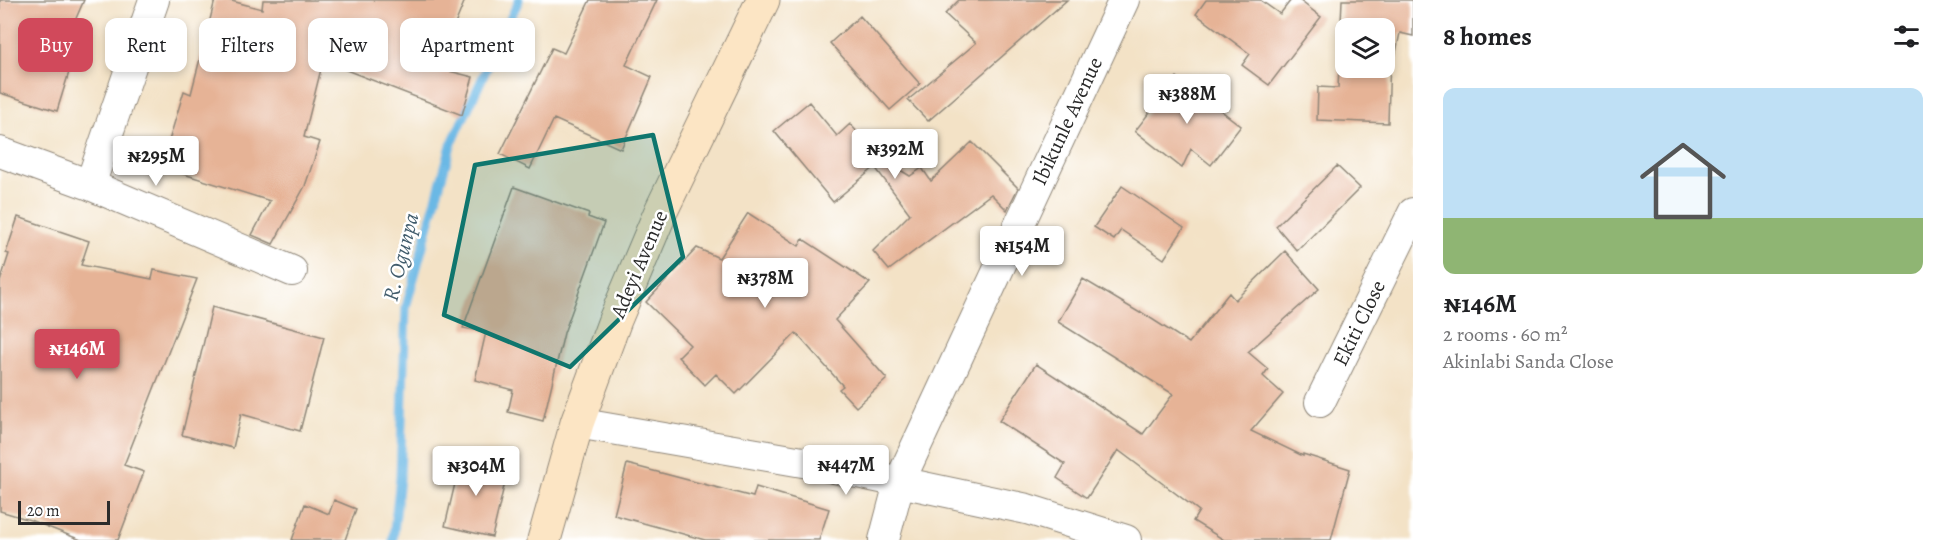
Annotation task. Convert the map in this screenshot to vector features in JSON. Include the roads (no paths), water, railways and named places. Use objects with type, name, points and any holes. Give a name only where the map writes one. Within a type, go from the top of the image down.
[{"type":"street","points":[[90,186],[154,0]]},
{"type":"street","name":"Adeyi Avenue","points":[[544,540],[576,423],[615,320],[661,211],[763,0]]},
{"type":"street","name":"Ibikunle Avenue","points":[[884,540],[899,483],[1124,0]]},
{"type":"street","points":[[0,152],[90,186],[292,271]]},
{"type":"street","name":"Ekiti Close","points":[[1320,402],[1413,213]]},
{"type":"street","points":[[576,423],[820,465],[1027,509],[1126,540]]},
{"type":"waterway","name":"R. Ogunpa","points":[[393,540],[400,478],[406,307],[451,145],[519,0]]}]
